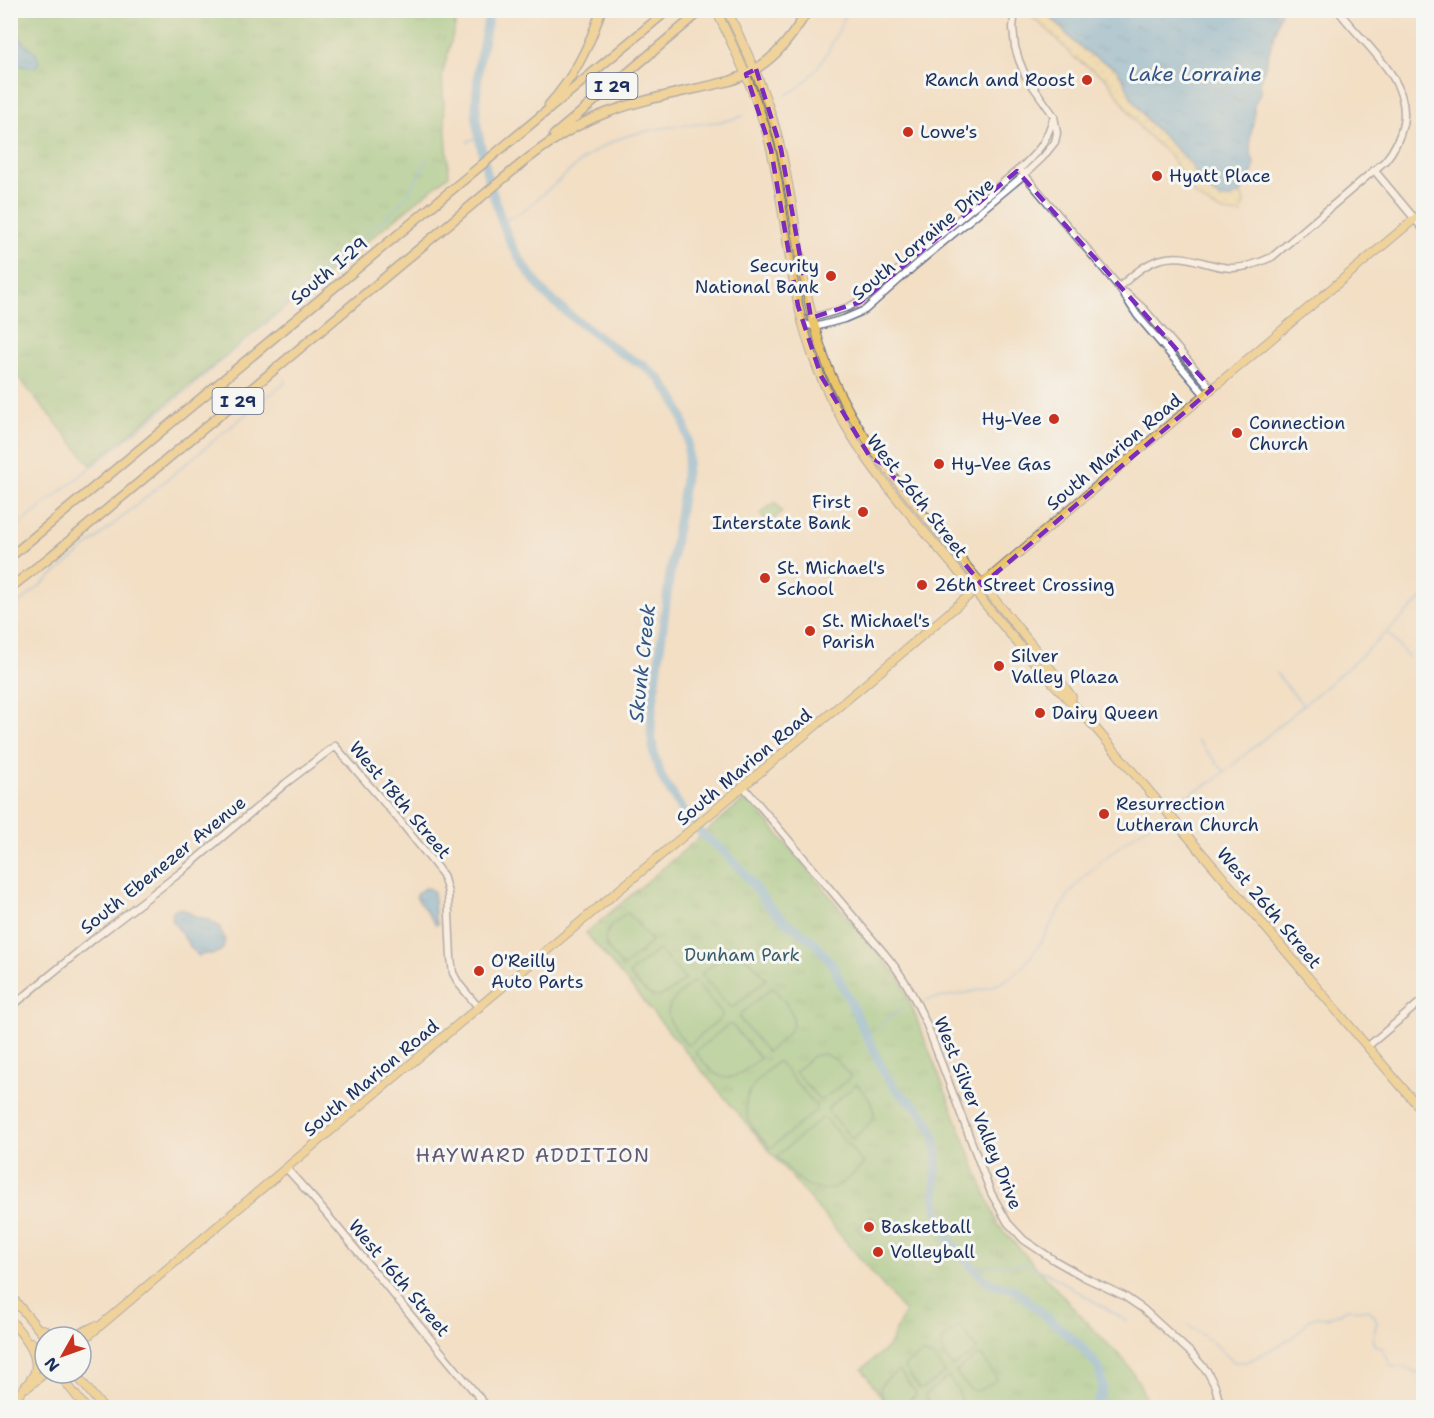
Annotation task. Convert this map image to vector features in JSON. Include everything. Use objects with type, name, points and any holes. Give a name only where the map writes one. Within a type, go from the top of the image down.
[{"type":"highway","points":[[512,140],[547,107],[567,83],[587,50],[601,10]]},
{"type":"highway","name":"South I-29","points":[[10,556],[42,532],[668,10]]},
{"type":"highway","name":"I 29","points":[[10,588],[464,212],[702,10]]},
{"type":"highway","points":[[519,165],[560,136],[604,114],[631,105],[730,81],[756,69],[783,47],[808,10]]},
{"type":"highway","points":[[10,593],[51,556]]},
{"type":"main road","name":"West 26th Street","points":[[716,10],[746,74],[760,111],[772,156],[802,323],[832,401],[854,441],[874,470],[1042,672],[1091,723],[1424,1113]]},
{"type":"main road","name":"West 26th Street","points":[[727,10],[756,69],[768,103],[781,149],[813,322],[821,350],[839,392],[882,464],[1043,657],[1091,723]]},
{"type":"main road","name":"South Marion Road","points":[[93,1332],[721,806],[1424,211]]},
{"type":"main road","points":[[832,401],[870,457],[878,464],[882,464]]},
{"type":"main road","points":[[874,470],[881,472],[913,508],[934,527]]},
{"type":"main road","points":[[10,1295],[36,1325]]},
{"type":"main road","points":[[10,1318],[33,1344]]},
{"type":"main road","points":[[10,1318],[28,1343],[36,1362],[35,1371],[14,1400]]},
{"type":"main road","points":[[30,1318],[38,1325]]},
{"type":"main road","points":[[93,1328],[105,1322]]},
{"type":"main road","points":[[14,1400],[33,1383]]},
{"type":"main road","points":[[68,1385],[87,1407]]},
{"type":"main road","points":[[85,1385],[103,1407]]},
{"type":"street","points":[[1015,10],[1013,28],[1019,60],[1025,75],[1054,117]]},
{"type":"street","points":[[1119,287],[1149,264],[1171,257],[1187,257],[1229,267],[1258,264],[1272,257],[1394,151],[1404,120],[1404,104],[1400,89],[1338,10]]},
{"type":"street","name":"South Lorraine Drive","points":[[813,322],[860,302],[1017,171],[1041,148],[1048,136],[1054,117]]},
{"type":"street","name":"South Lorraine Drive","points":[[813,322],[853,316],[870,306],[1043,157],[1055,142],[1058,133],[1054,117]]},
{"type":"street","points":[[1024,165],[1025,174]]},
{"type":"street","points":[[1374,170],[1424,230]]},
{"type":"street","points":[[1017,171],[1025,174],[1119,287],[1137,315],[1204,395]]},
{"type":"street","points":[[1119,287],[1144,309],[1212,389]]},
{"type":"street","points":[[802,323],[813,322]]},
{"type":"street","name":"West 18th Street","points":[[335,746],[443,875],[448,893],[453,973],[479,1008]]},
{"type":"street","name":"South Ebenezer Avenue","points":[[10,1008],[109,926],[181,872],[286,783],[335,746]]},
{"type":"street","name":"West Silver Valley Drive","points":[[743,786],[876,944],[914,995],[991,1193],[1008,1222],[1024,1240],[1054,1260],[1124,1296],[1149,1315],[1192,1354],[1207,1371],[1215,1386],[1221,1407]]},
{"type":"street","points":[[1367,1047],[1424,999]]},
{"type":"street","name":"West 16th Street","points":[[286,1168],[488,1407]]},
{"type":"highlighted area","points":[[756,69],[781,149],[811,318],[860,302],[1017,171],[1212,389],[982,585],[883,464],[870,457],[821,376],[798,306],[771,150],[746,74]]},
{"type":"green space","points":[[10,11],[459,11],[442,76],[449,175],[91,465],[11,369]]},
{"type":"green space","points":[[775,502],[782,512],[768,524],[760,514]]},
{"type":"green space","name":"Dunham Park","points":[[747,797],[902,982],[998,1225],[1125,1361],[1138,1381],[1150,1407],[888,1407],[862,1369],[888,1347],[905,1312],[586,933]]},
{"type":"green space","points":[[627,912],[651,940],[623,967],[609,950],[605,938],[611,927]]},
{"type":"green space","points":[[660,951],[685,979],[661,996],[644,990],[629,974]]},
{"type":"green space","points":[[734,953],[748,960],[766,979],[734,1007],[730,1007],[701,974],[722,957]]},
{"type":"green space","points":[[694,981],[722,1013],[722,1017],[688,1046],[672,1025],[668,1011],[675,998]]},
{"type":"green space","points":[[773,987],[789,1008],[793,1022],[786,1035],[767,1052],[740,1019],[740,1015]]},
{"type":"green space","points":[[728,1025],[732,1025],[760,1058],[739,1074],[725,1078],[712,1071],[695,1052]]},
{"type":"green space","points":[[823,1054],[835,1060],[851,1077],[822,1100],[795,1072],[813,1056]]},
{"type":"green space","points":[[778,1061],[816,1106],[816,1110],[771,1148],[752,1126],[747,1116],[746,1106],[751,1089]]},
{"type":"green space","points":[[857,1084],[870,1101],[874,1113],[868,1125],[852,1139],[828,1111],[829,1107]]},
{"type":"green space","points":[[822,1118],[826,1119],[864,1164],[842,1183],[832,1188],[822,1189],[805,1184],[777,1156]]},
{"type":"green space","name":"Basketball","points":[[872,1216],[880,1225],[865,1237],[857,1228]]},
{"type":"green space","points":[[960,1326],[977,1349],[953,1367],[944,1353],[942,1344],[947,1336]]},
{"type":"green space","points":[[922,1354],[933,1358],[945,1373],[919,1389],[904,1366]]},
{"type":"green space","points":[[978,1355],[982,1356],[997,1379],[974,1391],[956,1372]]},
{"type":"green space","points":[[899,1370],[916,1393],[898,1407],[889,1407],[881,1394],[881,1386]]},
{"type":"green space","points":[[948,1377],[960,1395],[957,1407],[933,1407],[925,1397],[926,1394]]},
{"type":"sand","points":[[1033,11],[1052,18],[1074,42],[1091,55],[1116,68],[1131,97],[1148,121],[1182,154],[1199,179],[1213,194],[1238,195],[1241,193],[1244,202],[1241,214],[1224,212],[1212,207],[1194,194],[1170,156],[1141,129],[1107,79],[1073,57],[1049,31],[1032,17]]},
{"type":"water","name":"Lake Lorraine","points":[[1044,11],[1281,11],[1260,84],[1260,93],[1254,105],[1250,138],[1253,171],[1241,193],[1231,198],[1221,199],[1213,194],[1199,179],[1190,163],[1148,121],[1131,97],[1116,68],[1091,55],[1074,42]]},
{"type":"water","points":[[11,34],[22,39],[24,44],[35,52],[39,62],[34,68],[22,66],[11,59]]},
{"type":"water","points":[[425,888],[434,892],[435,918],[438,924],[436,925],[416,897],[417,893]]},
{"type":"water","points":[[181,908],[220,927],[225,938],[223,949],[216,953],[199,956],[171,918],[173,910]]},
{"type":"waterway","name":"Skunk Creek","points":[[490,10],[479,63],[476,118],[488,178],[512,246],[545,294],[621,353],[643,365],[659,378],[675,400],[688,439],[688,459],[652,712],[651,733],[654,755],[662,778],[679,805],[703,835],[742,870],[768,905],[785,921],[814,942],[832,964],[885,1074],[897,1091],[916,1106],[927,1120],[934,1135],[937,1151],[935,1193],[938,1212],[948,1238],[984,1279],[994,1285],[1015,1290],[1082,1347],[1099,1368],[1103,1388],[1095,1408]]},
{"type":"waterway","points":[[786,95],[798,88],[816,70],[824,59],[848,10]]},
{"type":"waterway","points":[[502,222],[534,202],[581,161],[607,144],[659,128],[720,122],[743,116]]},
{"type":"waterway","points":[[467,142],[479,136]]},
{"type":"waterway","points":[[10,532],[189,389],[396,208],[410,191],[427,160]]},
{"type":"waterway","points":[[10,611],[284,384],[284,378]]},
{"type":"waterway","points":[[1174,803],[1215,780],[1359,658],[1424,597]]},
{"type":"waterway","points":[[1388,633],[1408,657]]},
{"type":"waterway","points":[[1276,673],[1303,705]]},
{"type":"waterway","points":[[1197,740],[1224,771]]},
{"type":"waterway","points":[[926,1000],[985,988],[1002,982],[1014,974],[1033,954],[1062,905],[1079,883],[1111,853],[1157,819]]},
{"type":"waterway","points":[[867,1035],[904,1007]]},
{"type":"waterway","points":[[971,1266],[1029,1265],[1047,1273],[1127,1321]]},
{"type":"waterway","points":[[1188,1325],[1234,1362],[1247,1362],[1295,1336],[1310,1319],[1327,1318],[1348,1309],[1368,1310],[1377,1322],[1373,1337],[1375,1345],[1383,1349],[1392,1367],[1401,1367],[1424,1375]]},
{"type":"place","name":"Ranch and Roost","points":[[1087,80]]},
{"type":"place","name":"Lowe's","points":[[908,132]]},
{"type":"place","name":"Hyatt Place","points":[[1157,176]]},
{"type":"place","name":"Security National Bank","points":[[831,276]]},
{"type":"place","name":"Hy-Vee","points":[[1054,419]]},
{"type":"place","name":"Connection Church","points":[[1237,433]]},
{"type":"place","name":"Hy-Vee Gas","points":[[939,464]]},
{"type":"place","name":"First Interstate Bank","points":[[863,512]]},
{"type":"place","name":"St. Michael's School","points":[[765,578]]},
{"type":"place","name":"26th Street Crossing","points":[[922,585]]},
{"type":"place","name":"St. Michael's Parish","points":[[810,631]]},
{"type":"place","name":"Silver Valley Plaza","points":[[999,666]]},
{"type":"place","name":"Dairy Queen","points":[[1040,713]]},
{"type":"place","name":"Resurrection Lutheran Church","points":[[1104,814]]},
{"type":"place","name":"O'Reilly Auto Parts","points":[[479,971]]},
{"type":"place","name":"Basketball","points":[[869,1227]]},
{"type":"place","name":"Volleyball","points":[[878,1252]]},
{"type":"district","name":"HAYWARD ADDITION","points":[[533,1155]]}]
